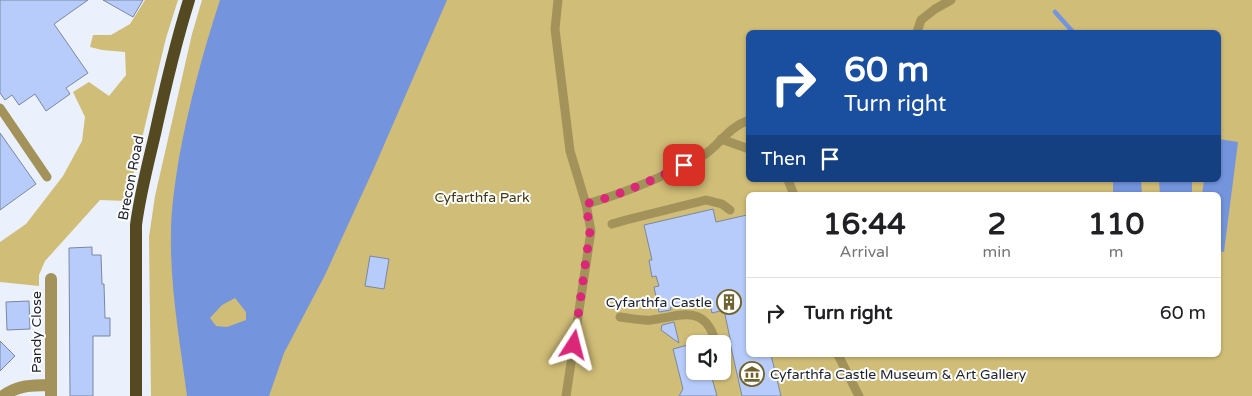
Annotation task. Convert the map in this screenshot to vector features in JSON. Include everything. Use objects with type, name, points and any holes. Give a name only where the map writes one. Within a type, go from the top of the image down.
[{"type":"main road","name":"Brecon Road","points":[[136,396],[136,233],[139,203],[164,88],[189,0]]},
{"type":"street","name":"Pandy Close","points":[[3,396],[12,389],[27,386],[51,390],[51,279]]},
{"type":"lane","points":[[558,0],[555,29],[570,151],[586,204],[590,231],[566,396]]},
{"type":"lane","points":[[918,30],[922,20],[935,9],[951,0]]},
{"type":"lane","points":[[0,108],[47,177]]},
{"type":"lane","points":[[586,204],[618,194],[698,159],[711,150],[733,128],[746,122]]},
{"type":"lane","points":[[721,139],[746,148]]},
{"type":"lane","points":[[612,224],[706,200],[722,204],[730,210]]},
{"type":"lane","points":[[620,316],[649,320],[692,314],[706,322],[714,335]]},
{"type":"lane","points":[[839,357],[859,396]]},
{"type":"green space","points":[[145,0],[178,0],[166,38],[127,201],[100,200],[45,261],[39,275],[39,286],[0,282],[0,242],[26,224],[63,176],[82,141],[85,117],[73,92],[89,82],[109,96],[126,75],[125,52],[90,47],[93,35],[111,35],[130,24]]},
{"type":"green space","name":"Cyfarthfa Park","points":[[202,0],[1252,0],[1252,396],[151,396],[149,237],[155,196],[192,34]]},
{"type":"water","points":[[220,0],[447,0],[325,275],[284,353],[269,396],[187,396],[174,295],[171,254],[172,215],[179,158],[187,118]],"holes":[[[235,298],[246,312],[246,320],[227,327],[216,326],[210,318],[222,305]]]},
{"type":"water","points":[[1221,139],[1238,142],[1224,252],[1221,251],[1221,192],[1202,192],[1204,182],[1221,182]]},
{"type":"water","points":[[1113,182],[1141,182],[1142,192],[1113,192]]},
{"type":"water","points":[[1159,182],[1192,182],[1192,192],[1160,192]]},
{"type":"building","points":[[0,0],[88,0],[54,24],[88,73],[66,88],[70,94],[46,111],[35,94],[19,105],[12,95],[5,100],[0,93]]},
{"type":"building","points":[[103,0],[143,0],[133,17]]},
{"type":"building","points":[[0,133],[36,184],[0,210]]},
{"type":"building","name":"Cyfarthfa Castle","points":[[713,209],[716,222],[746,215],[746,357],[771,357],[781,396],[742,396],[731,347],[731,335],[729,335],[724,310],[712,313],[709,300],[659,312],[654,287],[659,286],[656,276],[652,277],[649,260],[652,260],[644,225]]},
{"type":"building","points":[[92,247],[92,255],[101,255],[105,318],[110,318],[110,336],[93,336],[93,396],[70,396],[69,248]]},
{"type":"building","points":[[370,256],[389,259],[384,289],[365,286]]},
{"type":"building","points":[[29,301],[30,329],[7,330],[6,302]]},
{"type":"building","name":"Cyfarthfa Castle","points":[[674,322],[679,343],[661,330],[662,325]]},
{"type":"building","points":[[0,341],[15,356],[0,371]]},
{"type":"building","points":[[686,345],[686,380],[713,380],[717,396],[679,396],[683,389],[673,349]]},
{"type":"waterway","points":[[1055,12],[1071,30]]},
{"type":"place","name":"Cyfarthfa Castle","points":[[729,302]]},
{"type":"place","name":"Cyfarthfa Castle Museum & Art Gallery","points":[[752,374]]},
{"type":"route","points":[[574,345],[590,231],[586,204],[618,194],[684,165]]}]
